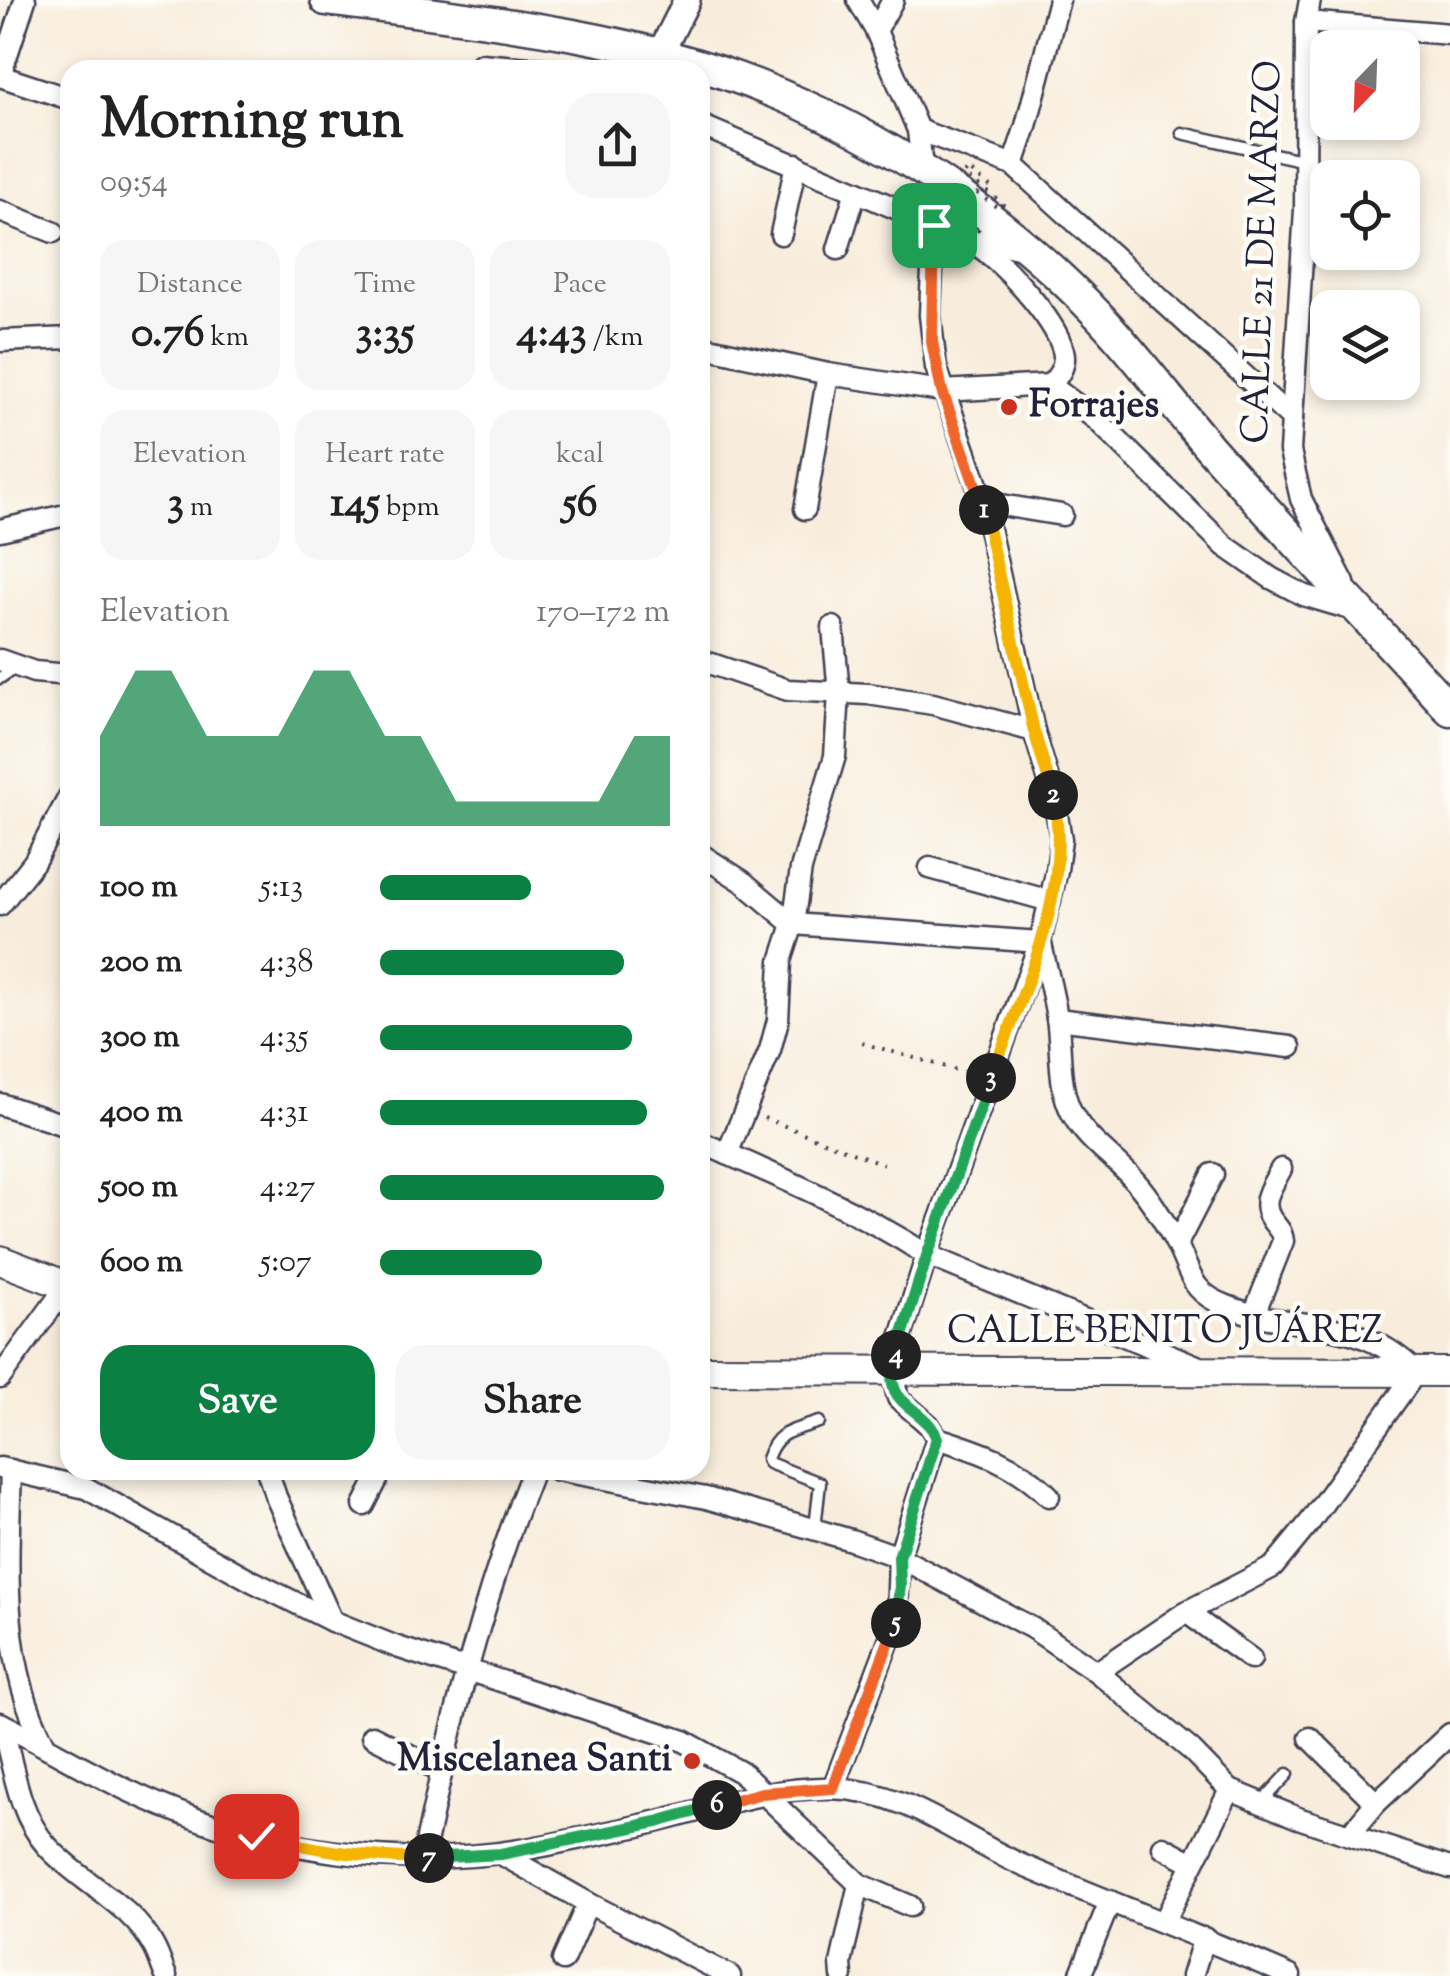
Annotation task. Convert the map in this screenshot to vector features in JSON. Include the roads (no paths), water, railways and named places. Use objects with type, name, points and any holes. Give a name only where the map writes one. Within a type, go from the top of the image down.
[{"type":"main road","points":[[326,0],[565,34],[678,60]]},
{"type":"main road","points":[[710,70],[842,123],[922,168],[1030,250],[1097,314],[1207,444],[1358,611],[1449,701]]},
{"type":"main road","points":[[0,1260],[60,1284]]},
{"type":"main road","name":"CALLE BENITO JUÁREZ","points":[[710,1367],[1450,1373]]},
{"type":"street","points":[[25,0],[0,76],[60,96]]},
{"type":"street","points":[[660,54],[687,0]]},
{"type":"street","points":[[858,0],[876,31],[918,130],[922,168]]},
{"type":"street","points":[[876,31],[893,0]]},
{"type":"street","points":[[1012,165],[1060,0]]},
{"type":"street","points":[[1308,11],[1450,34]]},
{"type":"street","name":"CALLE 21 DE MARZO","points":[[1308,11],[1302,293],[1290,451],[1300,499],[1358,611]]},
{"type":"street","points":[[710,129],[934,225],[1030,250]]},
{"type":"street","points":[[918,130],[1012,165],[1292,419]]},
{"type":"street","points":[[781,234],[796,164]]},
{"type":"street","points":[[838,248],[856,191]]},
{"type":"street","points":[[0,211],[53,232]]},
{"type":"street","points":[[934,225],[930,315],[942,391],[982,502],[1034,731],[1054,798],[1060,839],[1040,942],[927,1256],[891,1369],[898,1398],[929,1425],[937,1438],[1014,1467],[1049,1496]]},
{"type":"street","points":[[710,348],[828,374],[942,391],[1050,385],[1060,376],[1063,349],[1002,264],[970,233]]},
{"type":"street","points":[[0,341],[60,338]]},
{"type":"street","points":[[805,509],[828,374]]},
{"type":"street","points":[[1050,385],[1097,420],[1225,546],[1303,595],[1358,611]]},
{"type":"street","points":[[982,502],[1062,515]]},
{"type":"street","points":[[0,530],[60,516]]},
{"type":"street","points":[[727,1154],[770,1050],[778,1020],[778,976],[801,869],[835,756],[839,694],[833,627]]},
{"type":"street","points":[[710,663],[788,690],[932,704],[1034,731]]},
{"type":"street","points":[[6,668],[60,674]]},
{"type":"street","points":[[0,905],[34,862],[60,814]]},
{"type":"street","points":[[710,861],[792,924],[1040,942]]},
{"type":"street","points":[[930,868],[1050,900]]},
{"type":"street","points":[[1040,942],[1057,1018],[1064,1087],[1073,1115],[1136,1182],[1177,1244],[1190,1279],[1203,1294],[1254,1314],[1319,1324],[1367,1338],[1398,1353],[1416,1372],[1310,1522],[1273,1567],[1186,1612],[1097,1672]]},
{"type":"street","points":[[1057,1018],[1290,1047]]},
{"type":"street","points":[[0,1104],[60,1123]]},
{"type":"street","points":[[710,1146],[824,1197],[927,1256],[1213,1373]]},
{"type":"street","points":[[1254,1314],[1283,1241],[1281,1230],[1266,1210],[1266,1199],[1281,1169]]},
{"type":"street","points":[[1177,1244],[1213,1174]]},
{"type":"street","points":[[0,1378],[60,1298]]},
{"type":"street","points":[[833,1788],[897,1620],[899,1557],[937,1438]]},
{"type":"street","points":[[45,1745],[23,1700],[6,1625],[5,1469],[60,1476]]},
{"type":"street","points":[[91,1480],[252,1581],[332,1621],[466,1670],[684,1741],[742,1774],[860,1884],[910,1906]]},
{"type":"street","points":[[271,1480],[332,1621]]},
{"type":"street","points":[[364,1505],[377,1480]]},
{"type":"street","points":[[423,1858],[466,1670],[529,1480]]},
{"type":"street","points":[[610,1480],[706,1498],[899,1557],[1032,1628],[1097,1672],[1191,1750],[1230,1790],[1324,1827],[1450,1868]]},
{"type":"street","points":[[1186,1612],[1251,1659]]},
{"type":"street","points":[[1,1723],[131,1792],[256,1836],[334,1852],[423,1858],[501,1854],[657,1822],[762,1793],[833,1788],[909,1805],[1020,1864],[1290,1976]]},
{"type":"street","points":[[1,1723],[24,1810],[35,1829],[82,1880],[142,1930],[154,1945],[166,1976]]},
{"type":"street","points":[[1351,1833],[1376,1803],[1450,1734]]},
{"type":"street","points":[[372,1736],[440,1771]]},
{"type":"street","points":[[1310,1738],[1376,1803]]},
{"type":"street","points":[[1164,1922],[1230,1790]]},
{"type":"street","points":[[1163,1846],[1192,1862]]},
{"type":"street","points":[[501,1854],[730,1976]]},
{"type":"street","points":[[842,1976],[841,1964],[860,1884]]},
{"type":"street","points":[[1080,1976],[1110,1901]]},
{"type":"street","points":[[563,1960],[588,1903]]},
{"type":"street","points":[[1192,1976],[1204,1938]]},
{"type":"lane","points":[[1182,133],[1306,161]]},
{"type":"lane","points":[[814,1529],[820,1483],[767,1459],[781,1435],[819,1422]]},
{"type":"lane","points":[[1262,1803],[1288,1774]]},
{"type":"place","name":"Forrajes","points":[[1009,407]]},
{"type":"place","name":"Miscelanea Santi","points":[[692,1761]]}]
